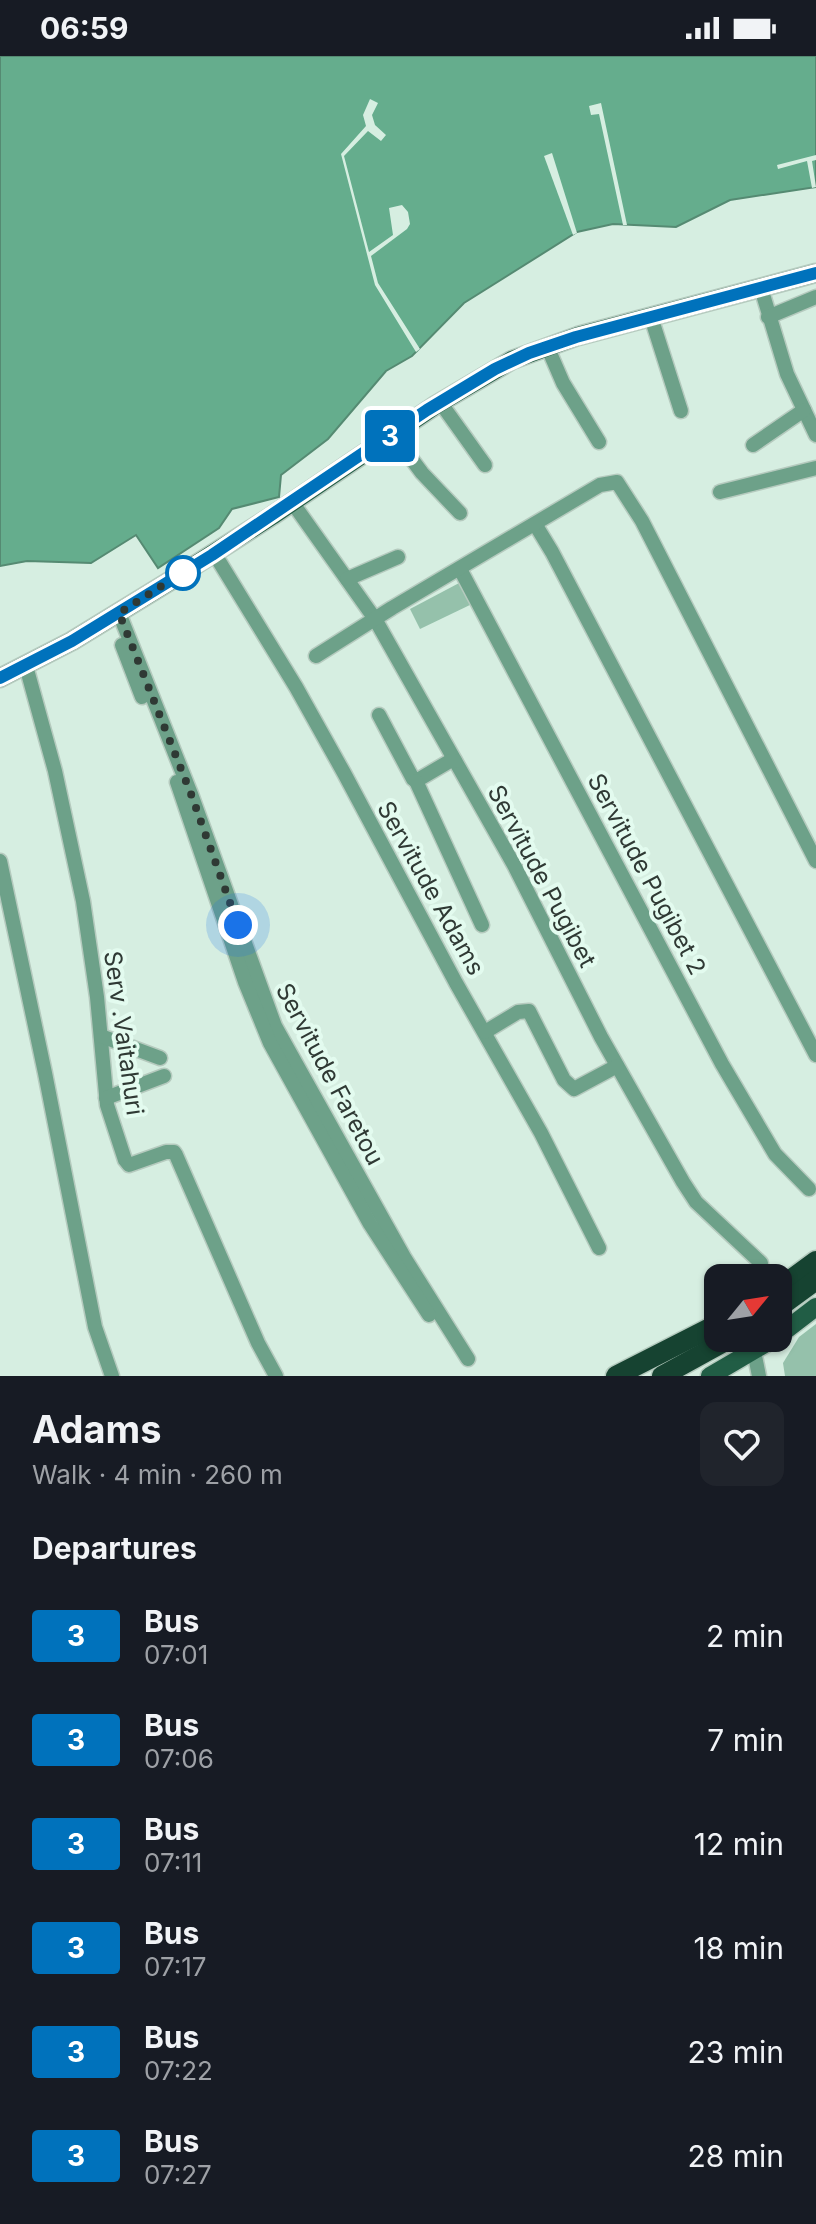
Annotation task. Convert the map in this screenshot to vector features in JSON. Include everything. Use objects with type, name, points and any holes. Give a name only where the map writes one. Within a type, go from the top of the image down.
[{"type":"highway","points":[[792,1279],[816,1261]]},
{"type":"highway","points":[[792,1298],[816,1280]]},
{"type":"highway","points":[[616,1376],[704,1331]]},
{"type":"highway","points":[[662,1376],[706,1352]]},
{"type":"main road","points":[[0,678],[116,615],[495,369],[547,346],[810,275]]},
{"type":"main road","points":[[792,1325],[816,1307]]},
{"type":"main road","points":[[710,1376],[752,1352]]},
{"type":"street","points":[[768,317],[815,300],[810,275]]},
{"type":"street","points":[[761,288],[787,374],[816,435]]},
{"type":"street","points":[[651,317],[681,411]]},
{"type":"street","points":[[547,346],[563,383],[599,442]]},
{"type":"street","points":[[440,402],[485,465]]},
{"type":"street","points":[[753,445],[804,410]]},
{"type":"street","points":[[393,434],[422,473],[460,513]]},
{"type":"street","points":[[720,492],[816,468]]},
{"type":"street","points":[[316,656],[600,485],[612,481],[620,483],[816,861]]},
{"type":"street","name":"Servitude Pugibet","points":[[292,502],[375,619],[514,865],[617,1066],[696,1202],[761,1263]]},
{"type":"street","points":[[535,524],[816,1055]]},
{"type":"street","name":"Servitude Adams","points":[[214,553],[296,687],[576,1198],[599,1248]]},
{"type":"street","points":[[347,579],[398,557]]},
{"type":"street","name":"Servitude Pugibet 2","points":[[460,569],[722,1064],[775,1154],[809,1189]]},
{"type":"street","name":"Servitude Faretou","points":[[116,615],[132,674],[180,789],[264,1032],[370,1224],[429,1315]]},
{"type":"street","name":"Servitude Faretou","points":[[116,615],[191,794],[275,1026],[404,1257],[468,1359]]},
{"type":"street","name":"Serv .Vaitahuri","points":[[26,666],[55,771],[83,901],[106,1098],[113,1126],[129,1165],[166,1152],[176,1155],[258,1343],[276,1376]]},
{"type":"street","points":[[379,715],[416,781],[482,925]]},
{"type":"street","points":[[416,781],[455,761]]},
{"type":"street","points":[[0,861],[32,1007],[92,1316],[112,1376]]},
{"type":"street","points":[[485,1032],[524,1009],[529,1011],[569,1087],[574,1089],[617,1066]]},
{"type":"street","points":[[101,1036],[160,1058]]},
{"type":"street","points":[[106,1098],[164,1076]]},
{"type":"street","points":[[754,1352],[759,1376]]},
{"type":"shaded area","points":[[0,56],[816,56],[816,187],[730,200],[676,227],[613,224],[577,232],[464,303],[412,356],[386,371],[328,439],[281,475],[279,497],[232,509],[219,528],[158,568],[136,535],[91,563],[27,561],[0,566]]},
{"type":"shaded area","points":[[461,582],[472,604],[420,629],[410,609]]},
{"type":"shaded area","points":[[816,1324],[816,1376],[785,1376],[783,1363],[799,1337]]},
{"type":"pier","points":[[370,99],[378,103],[372,115],[375,125],[386,135],[381,141],[368,131],[344,156],[369,252],[393,235],[389,208],[402,205],[408,212],[410,224],[407,229],[371,256],[378,283],[420,349],[416,352],[375,285],[341,154],[366,126],[363,115]]},
{"type":"pier","points":[[601,103],[627,225],[623,225],[599,114],[591,115],[589,106]]},
{"type":"pier","points":[[552,153],[577,233],[573,235],[544,156]]},
{"type":"pier","points":[[816,155],[816,160],[812,161],[816,187],[812,188],[807,161],[778,169],[777,165]]},
{"type":"bus line","name":"3","points":[[0,678],[72,641],[212,555],[427,410],[495,369],[576,337],[816,273]]},
{"type":"route","points":[[183,573],[190,568],[119,613],[191,794],[238,925]]}]
